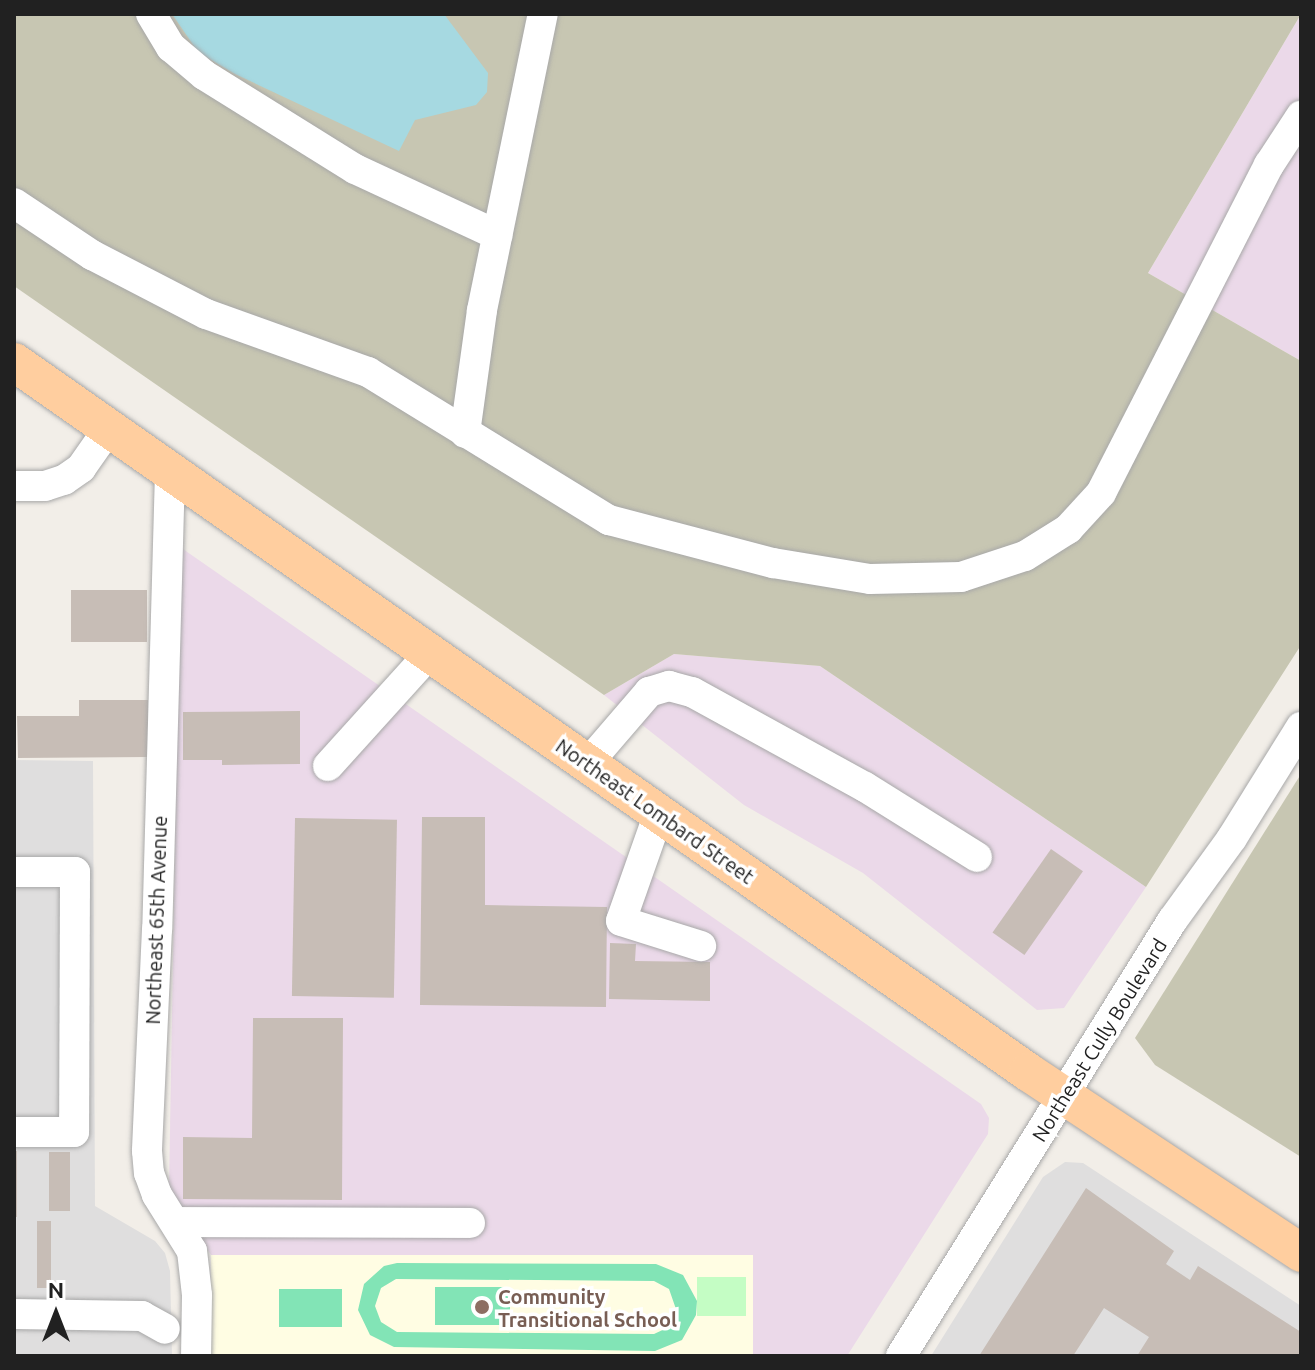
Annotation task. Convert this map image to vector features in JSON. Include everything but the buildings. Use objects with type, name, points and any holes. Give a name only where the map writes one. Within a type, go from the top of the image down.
[{"type":"main road","name":"Northeast Lombard Street","points":[[14,362],[1064,1096],[1301,1253]]},
{"type":"street","points":[[151,14],[171,47],[204,75],[355,169],[497,235]]},
{"type":"street","points":[[465,433],[482,310],[543,14]]},
{"type":"street","points":[[14,203],[92,255],[206,314],[368,372],[609,520],[773,563],[870,579],[961,577],[1025,556],[1068,529],[1101,493],[1269,165],[1301,116]]},
{"type":"street","points":[[14,486],[45,486],[64,480],[81,468],[109,428]]},
{"type":"street","name":"Northeast 65th Avenue","points":[[170,472],[157,929],[147,1151],[149,1173],[157,1195],[192,1251],[197,1295],[196,1356]]},
{"type":"street","points":[[328,766],[430,653]]},
{"type":"street","points":[[588,763],[649,692],[669,686],[692,692],[865,787],[977,857]]},
{"type":"street","name":"Northeast Cully Boulevard","points":[[901,1356],[1172,921],[1232,838],[1301,727]]},
{"type":"street","points":[[659,813],[621,921],[701,946]]},
{"type":"street","points":[[14,872],[75,872],[74,1132],[14,1132]]},
{"type":"street","points":[[176,1222],[470,1223]]},
{"type":"street","points":[[14,1314],[142,1316],[165,1329]]},
{"type":"shaded area","points":[[14,14],[1301,14],[1148,273],[1301,361],[1301,645],[1146,887],[820,666],[674,654],[604,695],[14,286]]},
{"type":"shaded area","points":[[1301,14],[1301,361],[1148,273]]},
{"type":"shaded area","points":[[180,547],[981,1104],[989,1118],[988,1134],[847,1356],[752,1356],[752,1259],[211,1255],[169,1190]]},
{"type":"shaded area","points":[[674,654],[820,666],[1146,887],[1064,1008],[1037,1010],[863,873],[744,805],[604,695]]},
{"type":"shaded area","points":[[14,760],[93,761],[95,1206],[155,1241],[165,1253],[170,1271],[172,1356],[14,1356]]},
{"type":"shaded area","points":[[1301,774],[1301,1157],[1155,1065],[1135,1038]]},
{"type":"shaded area","points":[[1065,1162],[1083,1163],[1301,1306],[1301,1356],[931,1356],[1043,1177]]},
{"type":"shaded area","name":"Community Transitional School","points":[[211,1255],[753,1255],[753,1356],[211,1356]]},
{"type":"green space","points":[[397,1263],[656,1264],[683,1275],[697,1301],[696,1315],[682,1340],[655,1351],[394,1347],[370,1335],[358,1310],[364,1284],[384,1266]],"holes":[[[396,1279],[654,1281],[669,1289],[677,1312],[669,1327],[654,1334],[397,1332],[381,1322],[375,1306],[381,1288]]]},
{"type":"green space","points":[[697,1277],[746,1277],[746,1316],[697,1316]]},
{"type":"green space","points":[[435,1287],[510,1287],[510,1325],[435,1325]]},
{"type":"green space","points":[[279,1289],[342,1289],[342,1327],[279,1327]]},
{"type":"water","points":[[172,14],[444,14],[488,73],[487,92],[476,105],[415,120],[399,151],[235,74],[198,52]]},
{"type":"place","name":"Community Transitional School","points":[[482,1307]]}]
